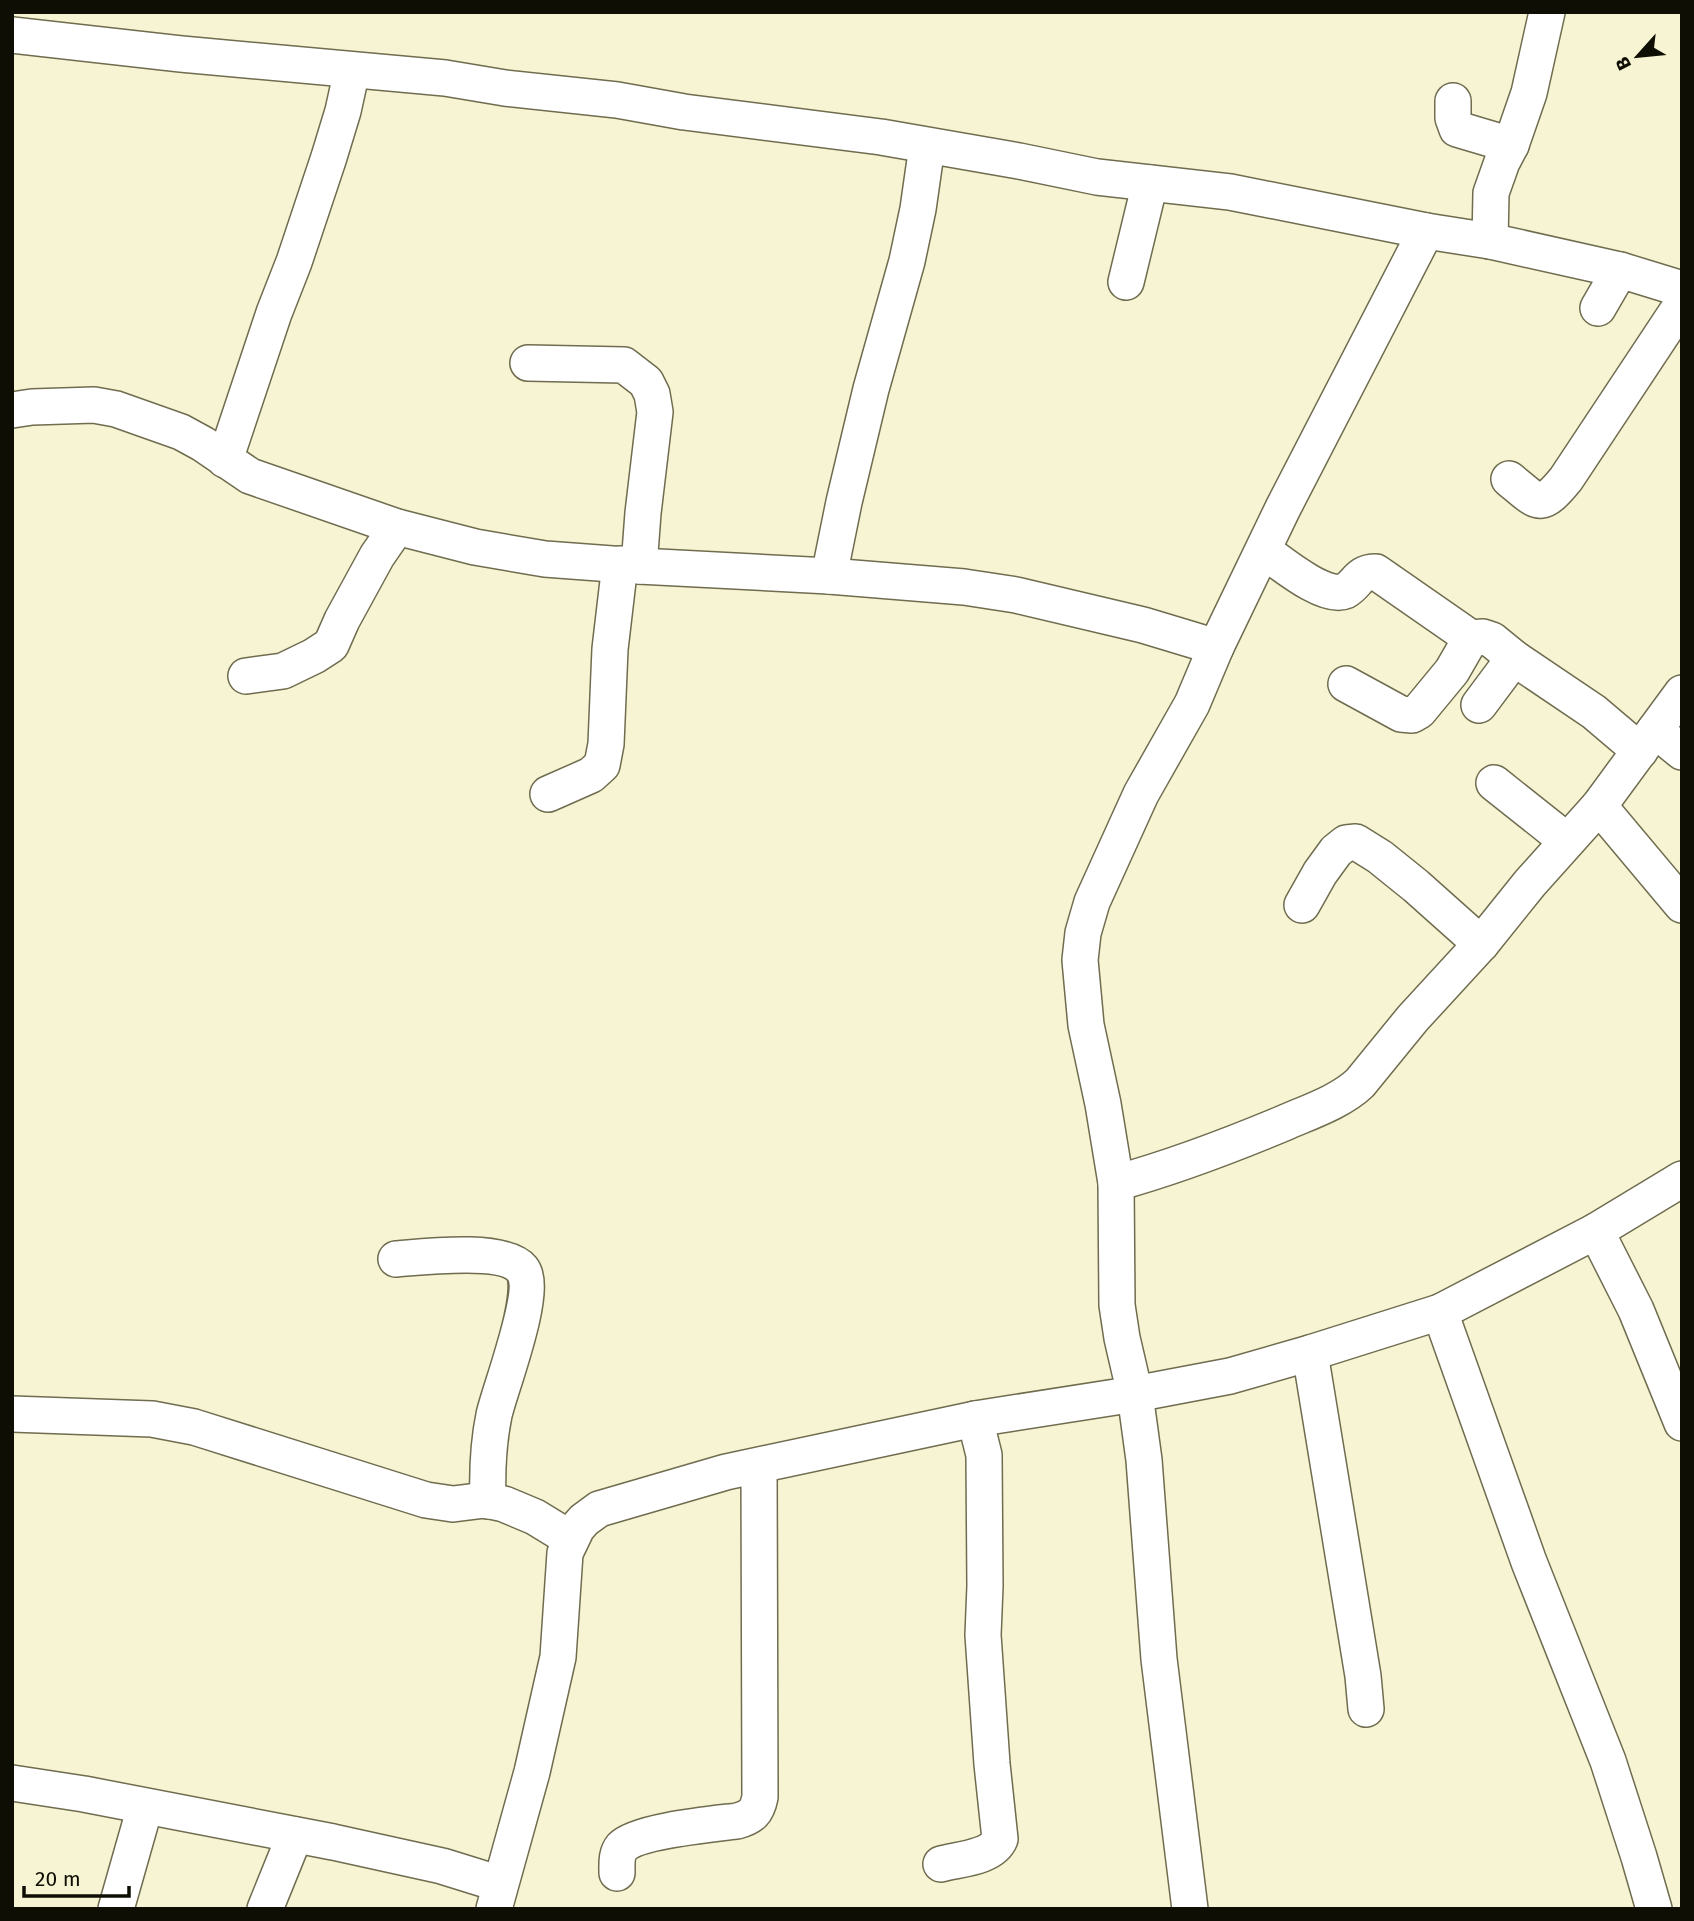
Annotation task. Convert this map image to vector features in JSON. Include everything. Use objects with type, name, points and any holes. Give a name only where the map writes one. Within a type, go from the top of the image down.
[{"type":"street","points":[[1490,242],[1491,193],[1529,93],[1547,12]]},
{"type":"street","points":[[12,35],[181,54],[445,78],[505,88],[617,100],[926,146],[1097,177],[1230,192],[1620,270],[1681,292],[1566,479],[1552,496],[1544,501],[1535,500],[1508,479]]},
{"type":"street","points":[[225,460],[329,157],[352,70]]},
{"type":"street","points":[[1454,100],[1457,129],[1511,145]]},
{"type":"street","points":[[829,576],[868,402],[918,209],[926,146]]},
{"type":"street","points":[[1126,282],[1150,183]]},
{"type":"street","points":[[1190,1909],[1159,1659],[1144,1460],[1135,1394],[1116,1305],[1116,1183],[1086,1025],[1080,961],[1083,933],[1092,902],[1136,805],[1192,704],[1216,647],[1290,496],[1426,231]]},
{"type":"street","points":[[1598,308],[1620,270]]},
{"type":"street","points":[[528,363],[624,365],[646,382],[652,394],[655,412],[643,513],[610,649],[606,744],[602,765],[591,775],[548,794]]},
{"type":"street","points":[[12,410],[94,405],[116,409],[181,432],[250,476],[397,527],[475,547],[545,559],[922,582],[1016,595],[1143,625],[1216,647]]},
{"type":"street","points":[[246,676],[283,670],[331,645],[377,556],[397,527]]},
{"type":"street","points":[[1264,551],[1310,583],[1340,593],[1349,589],[1359,577],[1368,572],[1376,572],[1471,638],[1483,637],[1492,640],[1594,712],[1648,741],[1682,752]]},
{"type":"street","points":[[1346,684],[1401,714],[1412,715],[1419,711],[1452,671],[1471,638]]},
{"type":"street","points":[[1479,705],[1514,658]]},
{"type":"street","points":[[1116,1183],[1225,1148],[1306,1114],[1352,1091],[1599,806],[1682,693]]},
{"type":"street","points":[[1494,783],[1567,841]]},
{"type":"street","points":[[1599,806],[1682,905]]},
{"type":"street","points":[[1302,905],[1336,850],[1346,843],[1356,842],[1380,856],[1481,944]]},
{"type":"street","points":[[12,1783],[185,1813],[442,1866],[497,1896],[532,1772],[558,1657],[565,1553],[577,1528],[599,1509],[726,1472],[975,1419],[1230,1376],[1310,1353],[1440,1312],[1597,1231],[1682,1179]]},
{"type":"street","points":[[1597,1231],[1636,1310],[1682,1423]]},
{"type":"street","points":[[396,1259],[451,1254],[496,1258],[521,1267],[525,1275],[526,1297],[521,1323],[495,1413],[489,1447],[488,1501]]},
{"type":"street","points":[[1440,1312],[1529,1562],[1608,1762],[1654,1909]]},
{"type":"street","points":[[1310,1353],[1363,1676],[1366,1709]]},
{"type":"street","points":[[12,1413],[152,1419],[194,1427],[426,1500],[453,1504],[488,1501],[504,1504],[535,1517],[571,1538]]},
{"type":"street","points":[[941,1864],[986,1853],[998,1845],[1000,1839],[983,1635],[984,1455],[975,1419]]},
{"type":"street","points":[[617,1873],[619,1849],[625,1843],[659,1832],[749,1818],[757,1811],[760,1797],[759,1466]]},
{"type":"street","points":[[116,1909],[145,1807]]},
{"type":"street","points":[[265,1909],[295,1835]]}]
